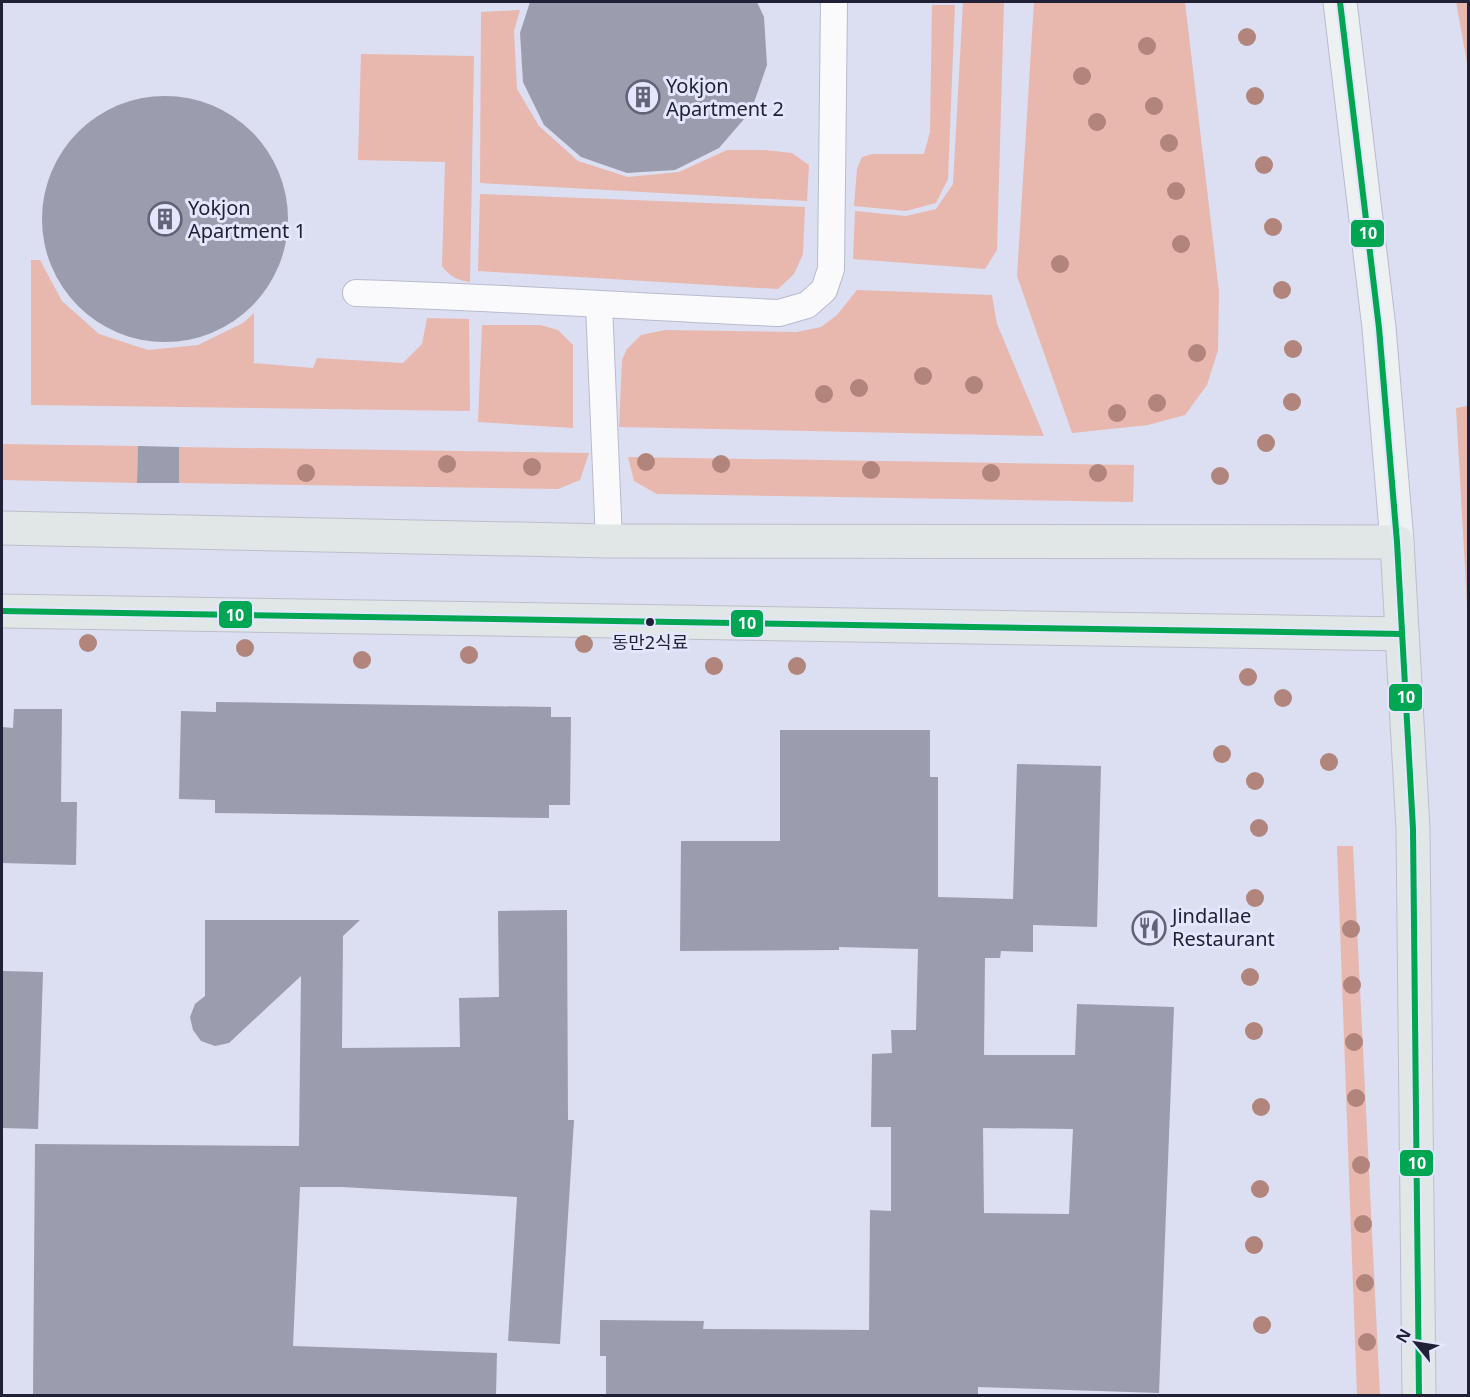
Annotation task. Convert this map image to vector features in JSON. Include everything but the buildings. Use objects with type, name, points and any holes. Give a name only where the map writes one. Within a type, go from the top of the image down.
[{"type":"main road","points":[[1340,2],[1379,328],[1397,542],[1413,829],[1419,1395]]},
{"type":"main road","points":[[2,528],[609,541],[1397,542]]},
{"type":"main road","points":[[2,611],[1402,634]]},
{"type":"lane","points":[[356,292],[779,313],[807,305],[824,290],[831,269],[834,2]]},
{"type":"lane","points":[[599,305],[609,541]]},
{"type":"shaded area","points":[[963,2],[1004,2],[997,250],[985,269],[853,259],[855,211],[906,216],[936,209],[953,184]]},
{"type":"shaded area","points":[[1034,2],[1185,2],[1219,291],[1218,350],[1207,385],[1185,415],[1148,425],[1072,433],[1017,276]]},
{"type":"shaded area","points":[[1456,2],[1468,2],[1468,68]]},
{"type":"shaded area","points":[[932,5],[955,5],[948,179],[936,203],[906,211],[854,206],[857,169],[862,157],[872,154],[924,154],[930,132]]},
{"type":"shaded area","points":[[520,10],[514,31],[517,89],[539,126],[578,161],[628,177],[679,172],[727,150],[792,153],[809,165],[807,201],[480,183],[481,12]]},
{"type":"shaded area","points":[[361,54],[474,56],[470,282],[454,277],[442,266],[445,162],[358,160]]},
{"type":"shaded area","points":[[480,194],[805,207],[803,254],[794,274],[778,289],[478,271]]},
{"type":"shaded area","points":[[31,260],[40,260],[62,301],[99,334],[148,350],[198,345],[243,323],[254,313],[254,363],[313,368],[317,358],[403,363],[422,344],[427,318],[469,319],[470,411],[31,405]]},
{"type":"shaded area","points":[[857,290],[992,295],[997,324],[1044,436],[619,427],[622,360],[627,349],[641,335],[665,330],[797,332],[821,327],[837,315]]},
{"type":"shaded area","points":[[482,325],[540,325],[558,330],[573,345],[573,428],[478,422]]},
{"type":"shaded area","points":[[1467,406],[1468,426],[1468,621],[1456,408]]},
{"type":"shaded area","points":[[2,444],[138,446],[137,483],[2,480]]},
{"type":"shaded area","points":[[179,447],[589,453],[580,480],[558,489],[179,483]]},
{"type":"shaded area","points":[[628,457],[1134,465],[1133,502],[657,494],[634,481]]},
{"type":"shaded area","points":[[1337,846],[1353,846],[1380,1395],[1357,1395]]},
{"type":"transit line","name":"10","points":[[1340,2],[1379,328],[1397,542],[1413,829],[1419,1396]]},
{"type":"transit line","name":"10","points":[[2,611],[1402,634]]},
{"type":"place","name":"Yokjon Apartment 2","points":[[643,97]]},
{"type":"place","name":"Yokjon Apartment 1","points":[[165,219]]},
{"type":"place","name":"동만2식료","points":[[650,622]]},
{"type":"place","name":"Jindallae Restaurant","points":[[1149,928]]}]
